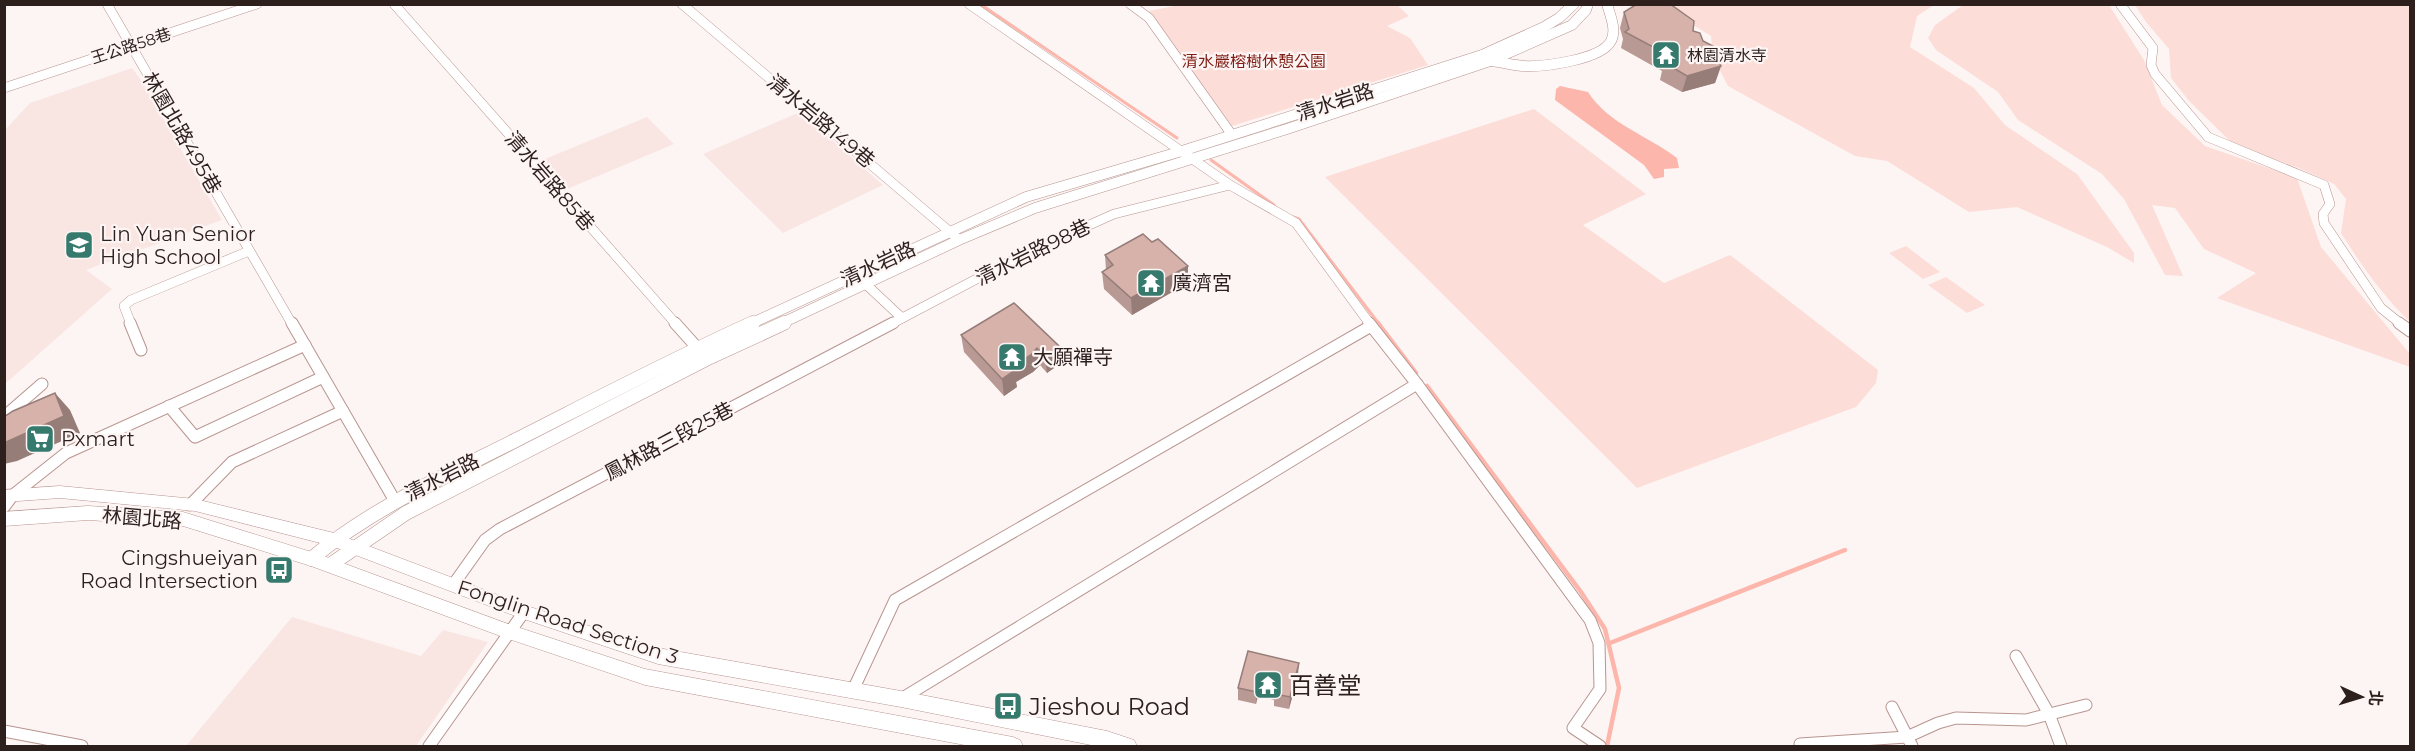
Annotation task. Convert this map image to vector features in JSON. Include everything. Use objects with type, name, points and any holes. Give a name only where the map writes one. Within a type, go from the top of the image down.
[{"type":"main road","name":"Fonglin Road Section 3","points":[[7,498],[60,492],[190,505],[334,540],[524,612],[658,656],[901,699],[1127,747]]},
{"type":"main road","name":"林園北路","points":[[4,519],[88,513],[183,519],[311,559]]},
{"type":"main road","name":"Fonglin Road Section 3","points":[[311,559],[509,632],[645,677],[1013,747]]},
{"type":"street","name":"林園北路495巷","points":[[107,4],[395,501]]},
{"type":"street","name":"王公路58巷","points":[[4,88],[257,4]]},
{"type":"street","name":"清水岩路85巷","points":[[394,4],[706,359]]},
{"type":"street","name":"清水岩路149巷","points":[[682,4],[959,240]]},
{"type":"street","points":[[969,4],[1230,185],[1296,223],[1590,620],[1599,642],[1600,689],[1573,728],[1600,747]]},
{"type":"street","points":[[1130,4],[1149,18],[1232,135]]},
{"type":"street","name":"清水岩路","points":[[311,559],[334,540],[395,501],[698,348],[1026,197],[1486,58],[1559,18],[1574,4]]},
{"type":"street","name":"清水岩路","points":[[330,566],[406,513],[706,359],[959,240],[1035,208],[1193,159],[1486,58],[1572,25],[1586,10],[1588,4]]},
{"type":"street","name":"清水岩路","points":[[1486,58],[1521,66],[1542,65],[1568,61],[1605,48],[1611,41],[1612,31],[1607,4]]},
{"type":"street","points":[[2120,4],[2153,48],[2151,65],[2155,74],[2208,137],[2324,184],[2330,204],[2323,214],[2324,223],[2381,308],[2410,331]]},
{"type":"street","name":"清水岩路98巷","points":[[902,318],[1024,254],[1114,214],[1230,185]]},
{"type":"street","points":[[141,350],[124,306],[131,300],[249,251]]},
{"type":"street","points":[[856,275],[902,318]]},
{"type":"street","name":"鳳林路三段25巷","points":[[453,585],[485,540],[500,529],[902,318]]},
{"type":"street","points":[[853,690],[895,600],[1371,326]]},
{"type":"street","points":[[7,498],[66,453],[305,345]]},
{"type":"street","points":[[169,406],[195,437],[323,377]]},
{"type":"street","points":[[4,417],[42,384]]},
{"type":"street","points":[[901,699],[1417,384]]},
{"type":"street","points":[[190,505],[232,462],[343,411]]},
{"type":"street","points":[[429,747],[524,612]]},
{"type":"street","points":[[2016,656],[2049,714],[2061,747]]},
{"type":"street","points":[[1800,744],[1909,742],[1938,723],[1956,718],[2026,720],[2086,705]]},
{"type":"street","points":[[1892,707],[1909,742]]},
{"type":"street","points":[[4,731],[82,747]]},
{"type":"shaded area","name":"Lin Yuan Senior High School","points":[[132,68],[222,220],[86,270],[112,289],[5,384],[5,130],[30,103]]},
{"type":"shaded area","points":[[1560,86],[1588,92],[1606,113],[1677,158],[1679,168],[1664,169],[1664,177],[1654,179],[1644,165],[1555,100],[1556,89]]},
{"type":"shaded area","points":[[800,112],[883,185],[783,233],[703,154]]},
{"type":"shaded area","points":[[647,117],[674,144],[565,190],[540,161]]},
{"type":"shaded area","points":[[292,617],[421,656],[443,630],[488,642],[416,746],[186,746]]},
{"type":"green space","name":"清水巖榕樹休憩公園","points":[[1184,4],[1397,5],[1409,16],[1387,26],[1410,38],[1428,65],[1232,126],[1149,11]]},
{"type":"green space","points":[[1665,5],[1934,5],[1917,16],[1910,47],[1974,88],[2005,125],[2077,174],[2134,253],[2134,263],[2107,247],[2017,207],[1969,212],[1887,161],[1855,156],[1728,86],[1713,57],[1711,36]]},
{"type":"green space","points":[[1963,5],[2109,5],[2144,60],[2162,105],[2205,146],[2297,178],[2321,247],[2410,354],[2410,367],[2217,298],[2256,273],[2204,249],[2175,208],[2152,205],[2183,276],[2165,275],[2124,199],[2102,174],[2018,120],[1998,92],[1936,50],[1928,38],[1935,25]]},
{"type":"green space","points":[[2135,5],[2410,5],[2410,322],[2373,280],[2341,233],[2346,199],[2334,184],[2299,168],[2234,145],[2189,101],[2171,78],[2169,49]]},
{"type":"green space","points":[[1534,109],[1646,194],[1583,225],[1664,283],[1730,255],[1878,370],[1876,383],[1856,407],[1637,488],[1325,177]]},
{"type":"green space","points":[[1906,246],[1940,272],[1923,279],[1889,253]]},
{"type":"green space","points":[[1946,277],[1985,305],[1967,313],[1928,285]]},
{"type":"building","points":[[1637,4],[1670,4],[1694,21],[1693,31],[1700,33],[1703,41],[1713,46],[1721,66],[1687,76],[1665,63],[1670,56],[1625,32],[1629,29],[1624,12]]},
{"type":"building","points":[[1143,234],[1152,242],[1158,239],[1188,266],[1131,298],[1102,272],[1113,265],[1105,255]]},
{"type":"building","points":[[1014,303],[1059,346],[1045,356],[1037,348],[1031,355],[1010,367],[1015,370],[1002,379],[961,335]]},
{"type":"building","points":[[55,393],[64,416],[4,443],[4,417]]},
{"type":"building","name":"百善堂","points":[[1248,651],[1299,663],[1290,697],[1275,694],[1276,688],[1259,684],[1257,692],[1238,688]]},
{"type":"waterway","points":[[980,4],[1177,138]]},
{"type":"waterway","points":[[1211,160],[1274,205]]},
{"type":"waterway","points":[[1293,217],[1299,219],[1379,324]]},
{"type":"waterway","points":[[1378,323],[1416,373]]},
{"type":"waterway","points":[[1427,386],[1581,592],[1605,629],[1619,688],[1607,746]]},
{"type":"waterway","points":[[1610,643],[1845,550]]},
{"type":"place","name":"林園清水寺","points":[[1666,55]]},
{"type":"place","name":"Lin Yuan Senior High School","points":[[79,245]]},
{"type":"place","name":"廣濟宮","points":[[1151,283]]},
{"type":"place","name":"大願禪寺","points":[[1012,357]]},
{"type":"place","name":"Pxmart","points":[[40,439]]},
{"type":"place","name":"Cingshueiyan Road Intersection","points":[[279,570]]},
{"type":"place","name":"百善堂","points":[[1268,685]]},
{"type":"place","name":"Jieshou Road","points":[[1008,706]]}]
